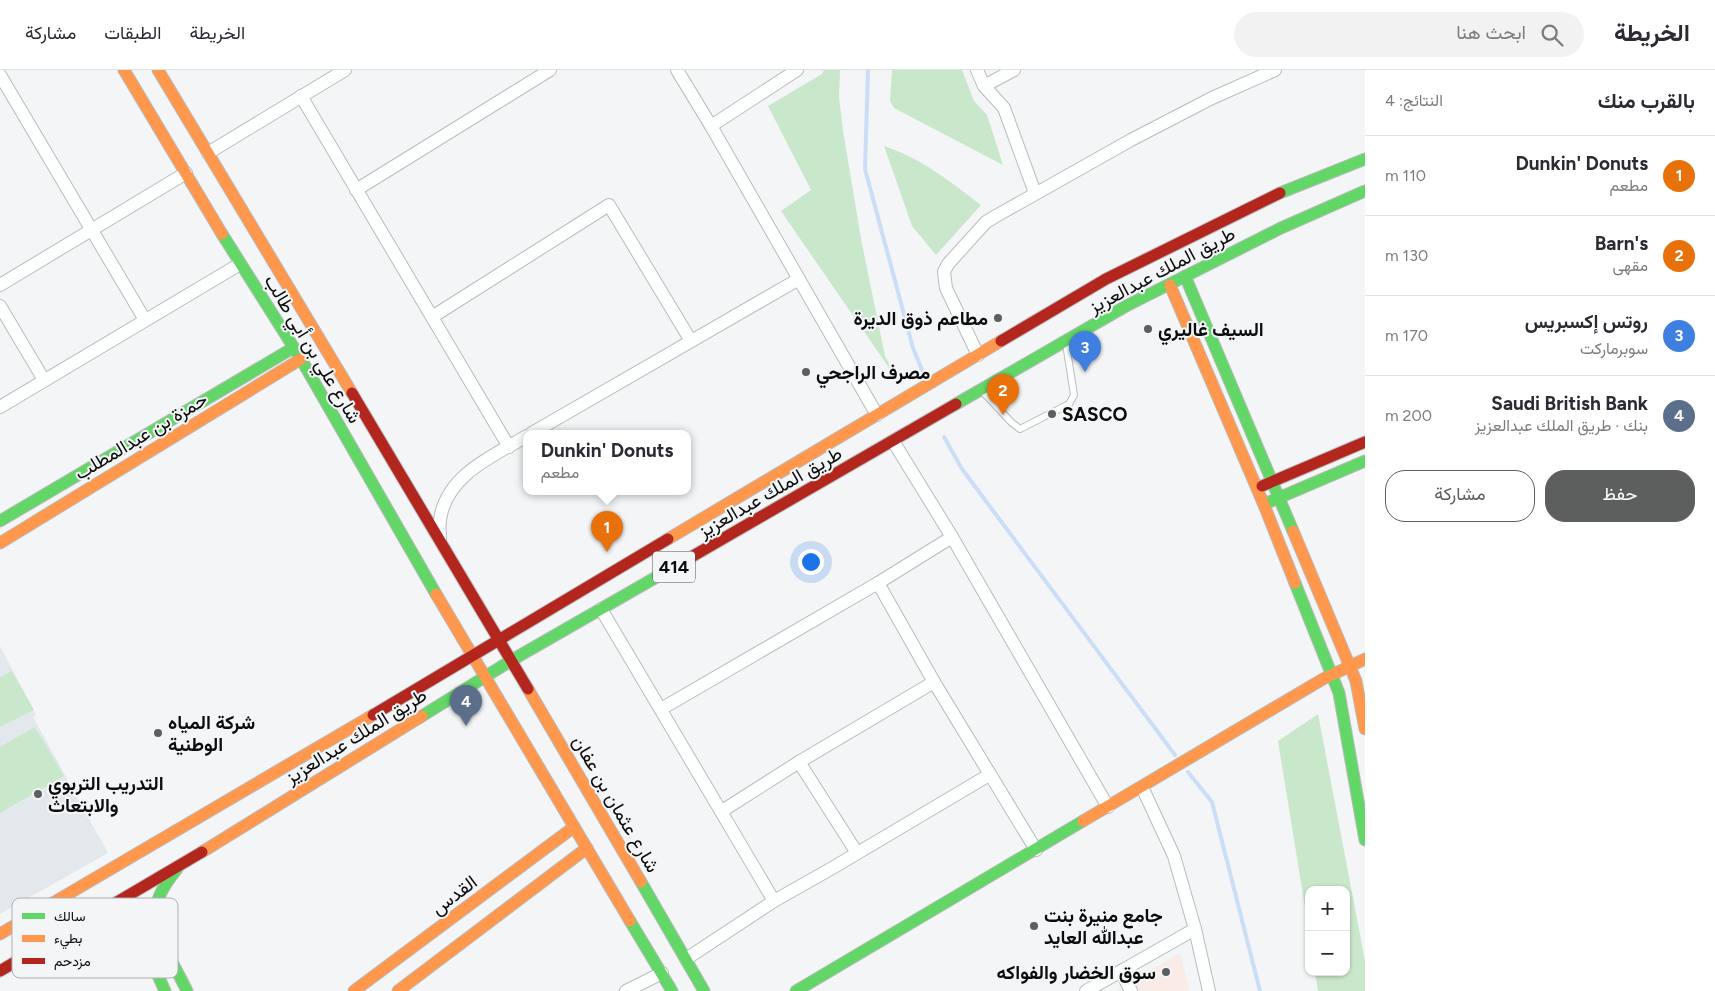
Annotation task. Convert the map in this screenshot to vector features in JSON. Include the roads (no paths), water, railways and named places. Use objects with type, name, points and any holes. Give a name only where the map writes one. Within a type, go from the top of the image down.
[{"type":"main road","name":"شارع علي بن أبي طالب","points":[[124,70],[240,264],[301,359],[470,652]]},
{"type":"main road","name":"شارع علي بن أبي طالب","points":[[158,70],[498,637]]},
{"type":"main road","name":"طريق الملك عبدالعزيز","points":[[60,898],[470,652],[1106,279],[1270,197],[1365,159]]},
{"type":"main road","name":"طريق الملك عبدالعزيز","points":[[126,898],[512,660],[1126,306],[1281,228],[1365,191]]},
{"type":"main road","points":[[1186,276],[1356,681],[1365,729]]},
{"type":"main road","points":[[1170,284],[1264,504],[1339,693],[1365,840]]},
{"type":"main road","name":"حمزة بن عبدالمطلب","points":[[0,521],[293,348]]},
{"type":"main road","name":"حمزة بن عبدالمطلب","points":[[0,543],[301,359]]},
{"type":"main road","points":[[1257,488],[1365,442]]},
{"type":"main road","points":[[1264,504],[1365,461]]},
{"type":"main road","name":"شارع عثمان بن عفان","points":[[498,637],[704,991]]},
{"type":"main road","points":[[470,652],[672,991]]},
{"type":"main road","points":[[796,991],[1332,675],[1365,659]]},
{"type":"main road","name":"القدس","points":[[354,991],[574,827]]},
{"type":"main road","points":[[398,991],[587,848]]},
{"type":"main road","points":[[159,898],[165,884],[180,865]]},
{"type":"main road","name":"طريق الملك عبدالعزيز","points":[[0,934],[12,927]]},
{"type":"main road","name":"طريق الملك عبدالعزيز","points":[[0,972],[12,965]]},
{"type":"main road","points":[[178,972],[187,991]]},
{"type":"main road","points":[[159,978],[165,991]]},
{"type":"street","points":[[208,153],[345,70]]},
{"type":"street","points":[[356,190],[550,70]]},
{"type":"street","points":[[677,70],[877,415]]},
{"type":"street","points":[[711,126],[797,70]]},
{"type":"street","points":[[977,70],[984,86],[1004,108],[1035,193]]},
{"type":"street","points":[[984,86],[1014,70]]},
{"type":"street","points":[[978,355],[946,288],[944,272],[948,264],[986,222],[1131,140],[1196,106],[1275,70]]},
{"type":"street","points":[[0,75],[145,320]]},
{"type":"street","points":[[301,96],[509,447]]},
{"type":"street","points":[[0,285],[186,173]]},
{"type":"street","points":[[432,317],[609,205],[691,341]]},
{"type":"street","points":[[0,407],[240,264]]},
{"type":"street","points":[[537,430],[799,279]]},
{"type":"street","points":[[0,306],[44,380]]},
{"type":"street","points":[[440,541],[440,520],[444,505],[452,490],[466,474],[523,438]]},
{"type":"street","points":[[893,441],[952,538],[1108,807]]},
{"type":"street","points":[[661,710],[952,538]]},
{"type":"street","points":[[878,583],[934,682],[1036,850]]},
{"type":"street","points":[[601,609],[774,900]]},
{"type":"street","points":[[722,811],[799,762],[934,682]]},
{"type":"street","points":[[799,762],[856,853]]},
{"type":"street","points":[[686,959],[774,900],[990,775]]},
{"type":"street","points":[[1142,787],[1174,856],[1195,929],[1209,991]]},
{"type":"street","points":[[1086,991],[1195,929]]},
{"type":"street","points":[[1121,971],[1131,991]]},
{"type":"street","points":[[626,991],[662,974]]},
{"type":"lane","points":[[982,390],[1011,422],[1020,428],[1069,404],[1074,396],[1066,341]]},
{"type":"waterway","points":[[868,70],[865,169],[913,348],[922,370]]},
{"type":"waterway","points":[[944,437],[962,469],[1175,755]]},
{"type":"waterway","points":[[1188,772],[1212,802],[1260,991]]},
{"type":"place","name":"مطاعم ذوق الديرة","points":[[998,318]]},
{"type":"place","name":"السيف غاليري","points":[[1148,329]]},
{"type":"place","name":"مصرف الراجحي","points":[[806,372]]},
{"type":"place","name":"روتس إكسبريس","points":[[1085,372]]},
{"type":"place","name":"SASCO","points":[[1052,414]]},
{"type":"place","name":"Barn's","points":[[1003,415]]},
{"type":"place","name":"Dunkin' Donuts","points":[[607,552]]},
{"type":"place","name":"Saudi British Bank","points":[[466,726]]},
{"type":"place","name":"شركة المياه الوطنية","points":[[158,733]]},
{"type":"place","name":"التدريب التربوي والابتعاث","points":[[38,794]]},
{"type":"place","name":"جامع منيرة بنت عبدالله العايد","points":[[1034,926]]},
{"type":"place","name":"سوق الخضار والفواكه","points":[[1166,972]]}]
